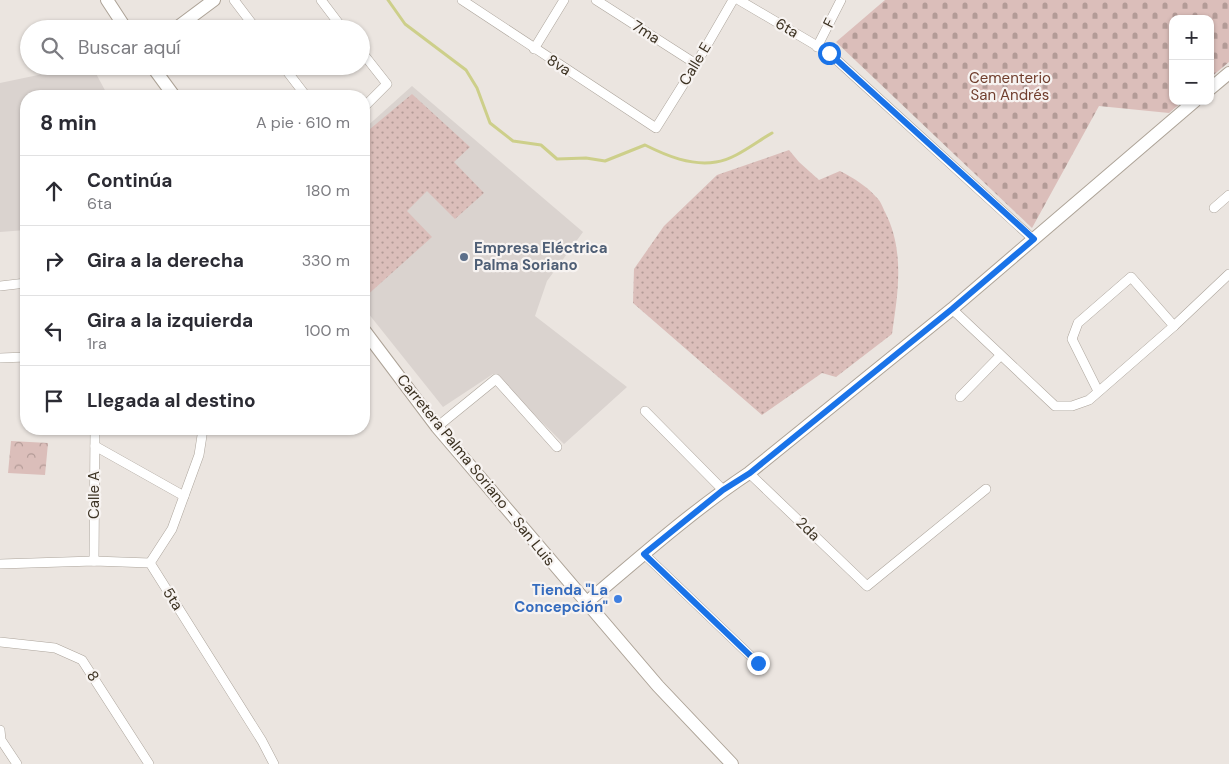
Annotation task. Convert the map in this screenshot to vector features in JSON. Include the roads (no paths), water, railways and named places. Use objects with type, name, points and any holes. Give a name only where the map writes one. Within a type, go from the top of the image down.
[{"type":"street","points":[[107,0],[120,20]]},
{"type":"street","points":[[187,20],[214,0]]},
{"type":"street","points":[[234,0],[249,20]]},
{"type":"street","points":[[321,0],[337,20]]},
{"type":"street","name":"8va","points":[[462,0],[656,128]]},
{"type":"street","points":[[534,49],[564,0]]},
{"type":"street","name":"7ma","points":[[596,0],[696,64]]},
{"type":"street","name":"Calle E","points":[[656,128],[733,0]]},
{"type":"street","name":"6ta","points":[[739,0],[829,53],[1034,239]]},
{"type":"street","name":"F","points":[[817,47],[840,0]]},
{"type":"street","points":[[370,62],[387,84],[370,101]]},
{"type":"street","points":[[1214,86],[1229,73]]},
{"type":"street","points":[[159,75],[170,90]]},
{"type":"street","points":[[291,75],[302,90]]},
{"type":"street","points":[[586,603],[723,490],[750,473],[952,309],[1191,105]]},
{"type":"street","points":[[1214,208],[1229,195]]},
{"type":"street","points":[[952,309],[1055,406],[1072,406],[1089,400],[1174,326],[1229,274]]},
{"type":"street","points":[[1098,392],[1072,340],[1078,323],[1131,277],[1174,326]]},
{"type":"street","points":[[0,286],[20,284]]},
{"type":"street","name":"Carretera Palma Soriano - San Luis","points":[[370,338],[437,428],[658,686],[732,764]]},
{"type":"street","points":[[960,397],[1000,356]]},
{"type":"street","points":[[0,358],[20,357]]},
{"type":"street","points":[[437,428],[496,379],[557,447]]},
{"type":"street","points":[[645,411],[723,490]]},
{"type":"street","name":"Calle A","points":[[94,561],[95,435]]},
{"type":"street","points":[[0,564],[94,561],[150,563],[172,529],[199,455],[203,435]]},
{"type":"street","points":[[95,446],[184,496]]},
{"type":"street","name":"2da","points":[[750,473],[868,586],[986,489]]},
{"type":"street","points":[[644,554],[758,663]]},
{"type":"street","name":"5ta","points":[[150,563],[262,741],[274,764]]},
{"type":"street","name":"8","points":[[0,642],[55,648],[82,660],[149,764]]},
{"type":"street","points":[[0,730],[1,740],[17,764]]},
{"type":"waterway","points":[[388,0],[405,24],[466,70],[477,88],[490,123],[513,141],[541,145],[557,159],[586,158],[605,161],[645,145],[662,153],[688,161],[697,163],[716,162],[730,158],[772,133]]},
{"type":"place","name":"Empresa Eléctrica Palma Soriano","points":[[464,257]]},
{"type":"place","name":"Tienda \"La Concepción\"","points":[[618,599]]},
{"type":"park label","name":"Cementerio San Andrés","points":[[1010,86]]}]
